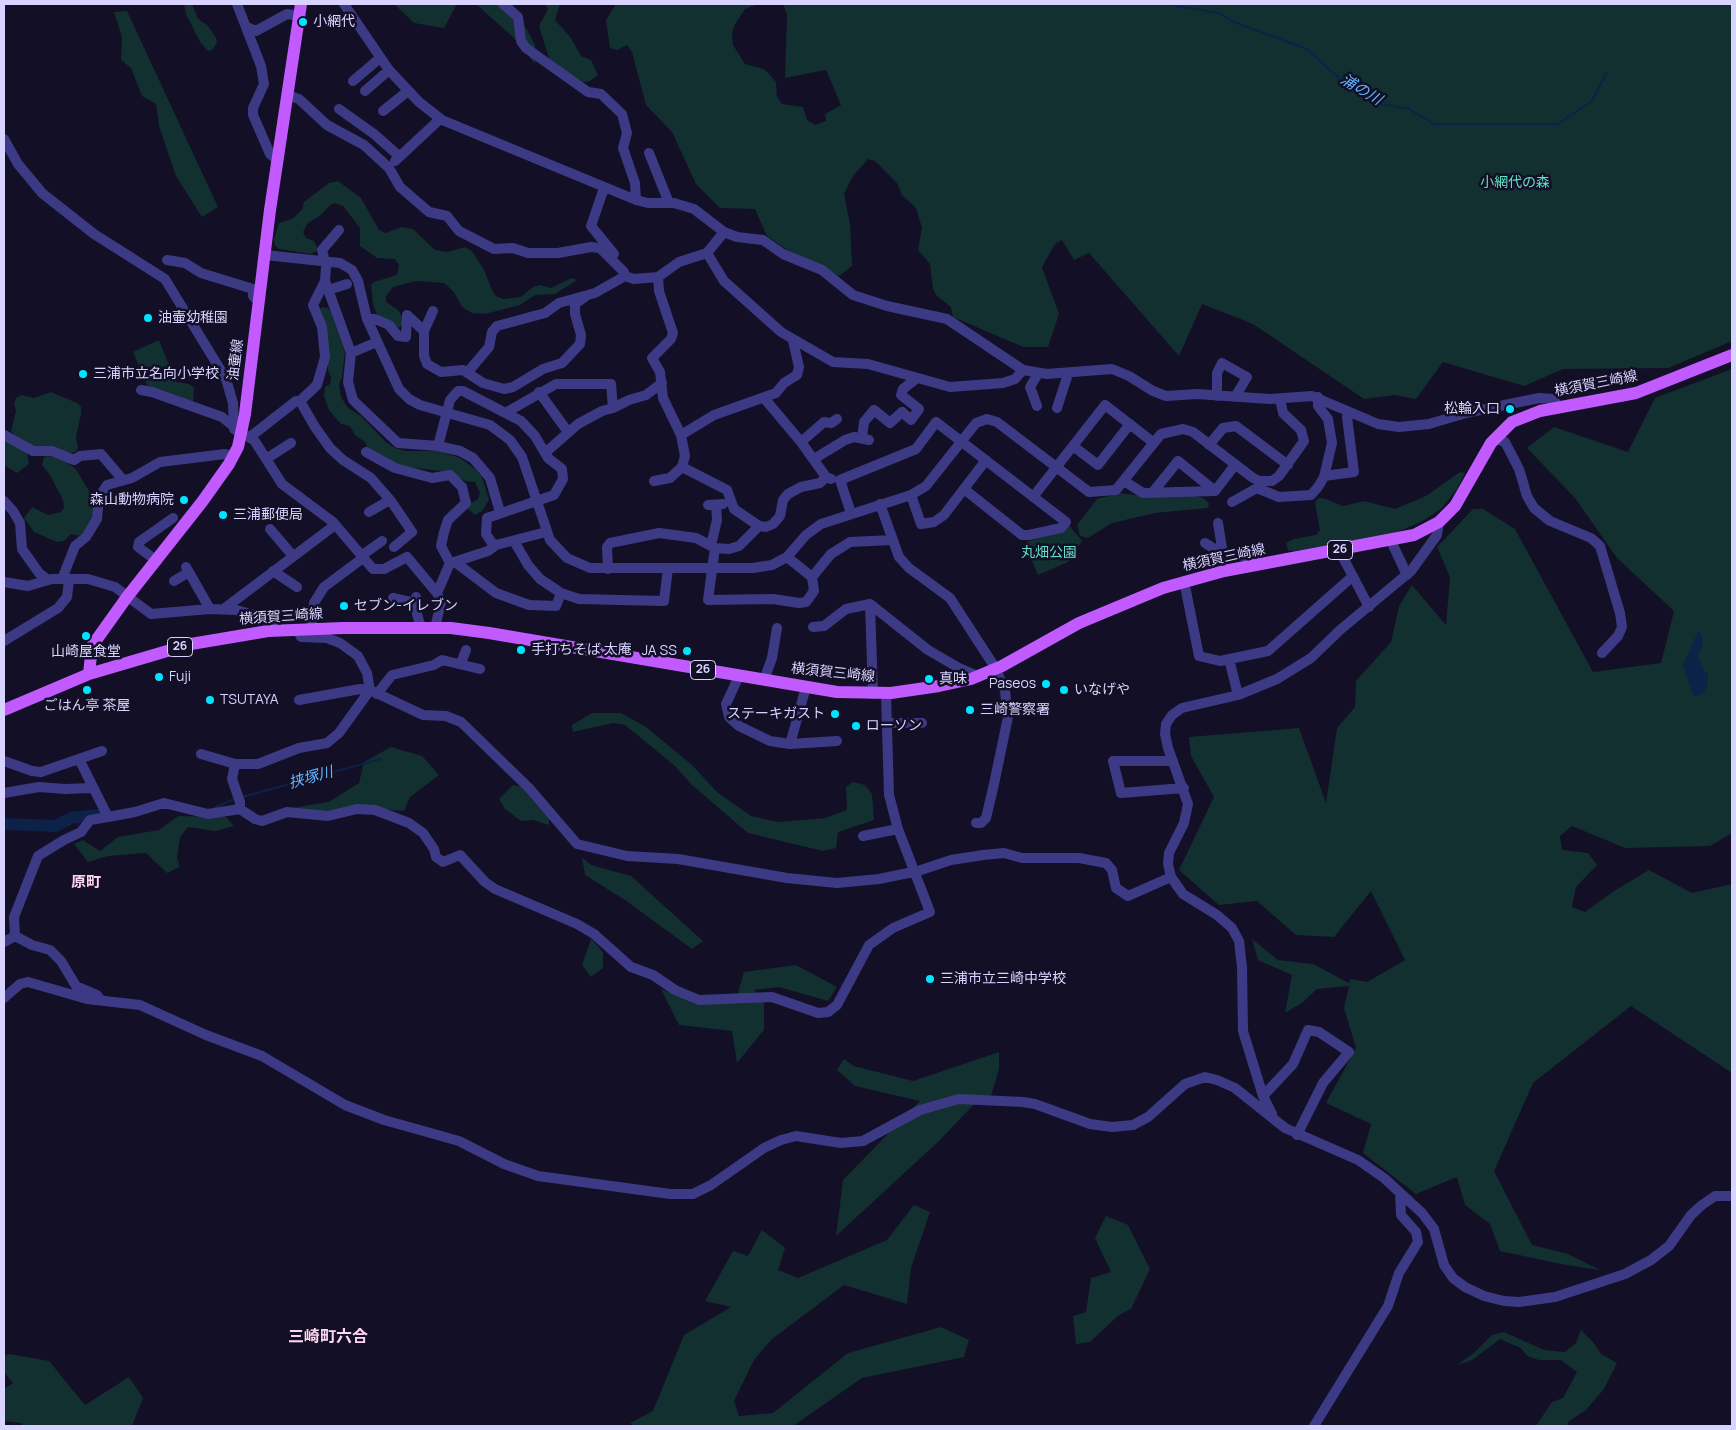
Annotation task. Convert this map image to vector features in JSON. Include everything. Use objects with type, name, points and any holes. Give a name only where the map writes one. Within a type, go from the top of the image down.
[{"type":"main road","name":"油壷線","points":[[89,674],[92,646],[234,456],[241,432],[300,10]]},
{"type":"main road","name":"横須賀三崎線","points":[[4,710],[89,674],[204,641],[274,631],[311,629],[435,628],[488,633],[806,687],[873,694],[886,694],[939,686],[978,676],[996,669],[1106,610],[1184,581],[1260,564],[1391,541],[1414,535],[1439,522],[1462,496],[1495,438],[1507,425],[1519,418],[1559,407],[1625,396],[1732,356]]},
{"type":"street","points":[[237,4],[261,66],[264,84],[253,108],[254,116],[270,154],[278,160]]},
{"type":"street","points":[[344,4],[389,70],[408,91],[440,119],[636,200],[648,203],[669,203],[694,209],[724,232],[768,242],[783,254],[830,274],[853,295],[887,306],[948,319],[1023,370],[1038,374],[1068,374],[1112,369],[1129,376],[1162,395],[1280,399],[1306,396],[1318,397],[1378,424],[1409,427],[1539,398],[1553,399],[1559,407]]},
{"type":"street","points":[[504,4],[518,17],[521,42],[526,48],[588,92],[601,94],[622,114],[627,129],[623,148],[635,183],[636,200]]},
{"type":"street","points":[[247,27],[256,31],[287,14],[300,10]]},
{"type":"street","points":[[353,80],[380,58]]},
{"type":"street","points":[[365,91],[389,70]]},
{"type":"street","points":[[383,111],[408,91]]},
{"type":"street","points":[[287,95],[303,102],[327,125],[364,145],[389,168],[400,187],[428,212],[447,216],[459,231],[494,249],[513,248],[528,253],[552,253],[595,247],[605,252],[625,274],[634,279],[658,277],[679,262],[707,252],[724,232]]},
{"type":"street","points":[[338,109],[374,134],[399,156]]},
{"type":"street","points":[[389,168],[399,156],[440,119]]},
{"type":"street","points":[[4,138],[18,164],[42,193],[94,234],[165,279],[226,379],[241,432]]},
{"type":"street","points":[[649,153],[669,203]]},
{"type":"street","points":[[604,188],[591,226],[608,247],[625,274]]},
{"type":"street","points":[[339,230],[322,250],[325,262],[326,286],[351,353],[348,388],[358,405],[398,443],[438,446],[460,451],[479,463],[490,478],[500,512]]},
{"type":"street","points":[[707,252],[724,281],[780,332],[833,362],[868,364],[944,386],[974,387],[1010,381],[1023,370]]},
{"type":"street","points":[[265,255],[340,263],[346,267],[358,280],[367,319],[396,384],[405,396],[420,405],[490,425],[510,440],[522,457],[546,532],[556,548],[571,561],[590,568],[762,568],[787,557],[816,526],[911,494],[933,479],[978,422],[990,419],[1082,489],[1092,492],[1116,490],[1165,432],[1183,429],[1193,432],[1256,480],[1266,482],[1277,478],[1302,447],[1304,438],[1301,430],[1285,416],[1280,399]]},
{"type":"street","points":[[167,260],[185,263],[201,273],[253,290],[253,296],[259,302]]},
{"type":"street","points":[[433,311],[424,331],[424,356],[430,366],[440,372],[458,370],[483,383],[504,389],[513,387],[542,369],[562,363],[580,344],[581,336],[575,314],[575,304],[625,274]]},
{"type":"street","points":[[654,481],[670,478],[682,467],[685,456],[680,435],[663,398],[660,372],[652,358],[671,339],[673,333],[659,292],[658,277]]},
{"type":"street","points":[[326,286],[347,284]]},
{"type":"street","points":[[241,432],[300,400],[318,384],[325,357],[323,338],[313,305],[326,286]]},
{"type":"street","points":[[467,373],[488,347],[492,332],[497,326],[545,313],[559,303],[588,295]]},
{"type":"street","points":[[367,319],[389,325],[398,336],[406,337],[407,314],[424,331]]},
{"type":"street","points":[[680,435],[719,413],[776,393],[784,383],[797,375],[798,367],[794,341]]},
{"type":"street","points":[[351,353],[377,342]]},
{"type":"street","points":[[1217,396],[1217,373],[1222,363],[1246,378],[1235,397]]},
{"type":"street","points":[[1037,406],[1030,387],[1038,374]]},
{"type":"street","points":[[1057,408],[1068,374]]},
{"type":"street","points":[[814,459],[827,453],[844,440],[854,437],[865,439],[864,422],[874,410],[890,423],[902,412],[911,420],[918,409],[901,395],[903,388],[916,378]]},
{"type":"street","points":[[507,412],[539,392],[563,383],[611,384],[613,408]]},
{"type":"street","points":[[545,453],[568,432],[592,416],[629,400],[646,395],[662,383]]},
{"type":"street","points":[[141,390],[222,417],[241,432],[266,459],[287,488],[321,511],[336,525],[373,569],[384,569],[407,557],[437,593],[441,602],[435,628]]},
{"type":"street","points":[[438,446],[452,396],[461,391],[507,412],[531,430],[545,453],[562,469],[564,476],[554,495],[487,518],[486,534],[492,543],[496,544],[514,542],[546,532]]},
{"type":"street","points":[[539,392],[568,432]]},
{"type":"street","points":[[1232,502],[1257,488],[1279,497],[1311,495],[1324,476],[1331,454],[1332,437],[1328,418],[1318,406],[1318,397]]},
{"type":"street","points":[[764,398],[801,442],[826,477],[840,480],[916,449],[936,422],[1066,522],[1061,528],[1029,536],[1022,535],[964,489]]},
{"type":"street","points":[[300,400],[315,427],[330,448],[349,465],[371,478],[390,500],[412,532],[394,547]]},
{"type":"street","points":[[1033,497],[1105,405],[1154,443]]},
{"type":"street","points":[[1324,476],[1354,472],[1349,412]]},
{"type":"street","points":[[801,442],[824,422],[831,423],[837,419]]},
{"type":"street","points":[[1073,446],[1098,466],[1130,424]]},
{"type":"street","points":[[1209,444],[1223,428],[1236,426],[1288,465]]},
{"type":"street","points":[[4,435],[33,451],[52,450],[74,460],[80,456],[101,454],[123,480]]},
{"type":"street","points":[[1495,438],[1505,442],[1519,469],[1527,496],[1534,508],[1550,521],[1591,538],[1600,546],[1620,613],[1622,627],[1618,636],[1602,653]]},
{"type":"street","points":[[266,459],[291,443]]},
{"type":"street","points":[[366,452],[384,464],[395,468],[432,478],[450,475],[457,480],[462,487],[466,503],[448,520],[441,546],[452,562],[496,594],[530,605],[556,606],[561,593]]},
{"type":"street","points":[[4,641],[58,608],[67,597],[66,580],[75,546],[86,537],[97,519],[102,490],[107,485],[132,478],[160,462],[197,459],[225,454],[234,456]]},
{"type":"street","points":[[911,494],[919,521],[924,525],[940,519],[986,460]]},
{"type":"street","points":[[1154,492],[1178,461],[1215,490]]},
{"type":"street","points":[[1124,481],[1138,491],[1215,490],[1235,465]]},
{"type":"street","points":[[682,467],[727,490],[734,509],[759,526],[770,526],[778,520],[783,500],[788,494],[801,487],[820,483],[826,477]]},
{"type":"street","points":[[840,480],[851,513]]},
{"type":"street","points":[[369,512],[390,500]]},
{"type":"street","points":[[4,501],[20,523],[22,549],[39,573],[48,580]]},
{"type":"street","points":[[880,504],[899,557],[909,568],[950,598],[996,669],[1008,701],[1008,717],[986,818],[981,823],[976,823]]},
{"type":"street","points":[[716,505],[717,520],[713,546],[713,568],[708,600],[773,599],[799,603],[806,602],[814,591],[812,577],[787,557]]},
{"type":"street","points":[[157,561],[138,547],[139,542],[173,518]]},
{"type":"street","points":[[1273,1117],[1262,1096],[1243,1031],[1242,967],[1238,941],[1232,928],[1183,894],[1170,876],[1169,853],[1188,810],[1184,788],[1165,734],[1166,724],[1172,715],[1182,708],[1238,695],[1277,679],[1302,665],[1406,575],[1438,534],[1439,522]]},
{"type":"street","points":[[1218,523],[1223,554]]},
{"type":"street","points":[[225,608],[336,525]]},
{"type":"street","points":[[608,569],[607,547],[610,543],[659,533],[696,538],[713,546],[729,549],[739,546],[759,526]]},
{"type":"street","points":[[270,529],[293,556]]},
{"type":"street","points":[[812,577],[831,554],[850,542],[892,540]]},
{"type":"street","points":[[311,629],[314,603],[324,587],[382,541]]},
{"type":"street","points":[[1391,541],[1406,575]]},
{"type":"street","points":[[514,542],[528,565],[540,579],[561,593],[588,600],[664,600],[668,568]]},
{"type":"street","points":[[1205,543],[1223,554],[1252,557],[1260,564]]},
{"type":"street","points":[[437,593],[452,562],[488,551],[496,544]]},
{"type":"street","points":[[1339,550],[1369,607]]},
{"type":"street","points":[[174,581],[187,570],[210,609]]},
{"type":"street","points":[[273,571],[297,587]]},
{"type":"street","points":[[1184,581],[1199,656],[1220,661],[1268,651],[1353,576]]},
{"type":"street","points":[[4,584],[28,586],[48,580],[88,579],[110,585],[143,610],[156,615],[225,608],[248,611],[272,624],[274,631]]},
{"type":"street","points":[[395,597],[415,600],[421,628]]},
{"type":"street","points":[[813,627],[824,626],[846,609],[870,604]]},
{"type":"street","points":[[870,604],[928,650],[959,668],[978,676]]},
{"type":"street","points":[[870,604],[873,694]]},
{"type":"street","points":[[764,680],[772,658],[777,628]]},
{"type":"street","points":[[297,630],[301,637],[333,640],[354,652],[367,673],[373,692]]},
{"type":"street","points":[[461,663],[466,650]]},
{"type":"street","points":[[1229,659],[1238,695]]},
{"type":"street","points":[[201,754],[235,764],[258,764],[299,748],[327,743],[339,733],[373,692],[392,675],[434,664],[442,660],[480,669]]},
{"type":"street","points":[[739,676],[726,704],[729,717],[739,726],[770,741],[790,744],[837,741]]},
{"type":"street","points":[[790,744],[806,687]]},
{"type":"street","points":[[299,701],[360,689],[373,692],[423,715],[446,716],[461,722],[529,788],[577,844],[628,856],[678,859],[787,878],[837,883],[880,879],[951,860],[982,855],[1004,853],[1022,856],[1079,858],[1106,863],[1112,870],[1116,888],[1128,896],[1170,876]]},
{"type":"street","points":[[15,936],[16,909],[33,873],[38,856],[81,832],[90,820],[135,812],[164,803],[208,814],[240,809],[255,820],[262,821],[287,812],[328,816],[357,809],[375,810],[409,823],[423,833],[434,849],[436,856],[443,862],[460,855],[485,882],[495,889],[577,924],[594,934],[631,967],[653,975],[675,990],[699,1000],[772,997],[818,1013],[828,1012],[837,1005],[869,944],[893,928],[930,912],[898,829],[889,795],[886,694]]},
{"type":"street","points":[[887,724],[922,723]]},
{"type":"street","points":[[4,761],[25,769],[41,772],[102,751]]},
{"type":"street","points":[[79,759],[108,817]]},
{"type":"street","points":[[1173,761],[1113,761],[1121,793],[1184,788]]},
{"type":"street","points":[[235,764],[232,778],[240,802],[240,809]]},
{"type":"street","points":[[4,793],[39,787],[65,789],[92,788]]},
{"type":"street","points":[[863,836],[898,829]]},
{"type":"street","points":[[4,942],[15,936]]},
{"type":"street","points":[[15,936],[50,950],[61,961],[76,986],[97,995],[102,1001]]},
{"type":"street","points":[[4,998],[20,984],[28,982],[102,1001],[128,1003],[152,1010],[206,1035],[262,1056],[354,1109],[384,1120],[459,1141],[494,1160],[517,1169],[538,1176],[670,1194],[693,1194],[711,1185],[764,1148],[780,1140],[796,1136],[841,1143],[863,1141],[920,1110],[959,1099],[1029,1103],[1090,1124],[1112,1127],[1133,1126],[1148,1117],[1185,1084],[1205,1077],[1236,1088],[1285,1128],[1297,1135],[1358,1160],[1422,1213],[1434,1229],[1444,1265],[1453,1278],[1484,1296],[1518,1302],[1555,1296],[1625,1274],[1651,1260],[1669,1246],[1691,1215],[1702,1205],[1715,1196],[1732,1196]]},
{"type":"street","points":[[1262,1096],[1293,1064],[1308,1030],[1319,1032],[1349,1052],[1323,1083],[1297,1135]]},
{"type":"street","points":[[1314,1426],[1388,1306],[1399,1273],[1418,1242],[1416,1232],[1401,1215],[1400,1193]]},
{"type":"green space","points":[[184,4],[192,4],[198,19],[207,25],[216,38],[217,43],[212,50],[208,51],[200,42],[186,14]]},
{"type":"green space","points":[[394,4],[457,4],[444,28],[414,23]]},
{"type":"green space","points":[[476,4],[513,4],[535,45],[535,64],[513,37]]},
{"type":"green space","points":[[545,4],[560,4],[555,20],[571,38],[581,56],[591,60],[598,75],[590,81],[584,82],[573,77],[549,58],[539,26],[548,9]]},
{"type":"green space","name":"小網代の森","points":[[616,4],[758,4],[745,9],[735,24],[732,33],[733,45],[745,64],[764,69],[776,82],[777,97],[782,104],[803,107],[807,120],[815,125],[826,121],[825,114],[841,105],[826,70],[785,78],[787,14],[783,4],[1732,4],[1732,341],[1668,368],[1563,369],[1524,386],[1443,362],[1416,399],[1395,395],[1364,399],[1253,324],[1202,304],[1179,356],[1089,253],[1074,260],[1062,240],[1055,244],[1042,267],[1059,314],[1048,347],[1023,347],[953,317],[951,307],[937,296],[933,289],[930,264],[918,250],[922,228],[916,208],[902,195],[897,183],[875,161],[868,159],[853,176],[844,194],[850,224],[852,266],[839,276],[786,249],[767,236],[755,209],[720,208],[696,184],[672,132],[646,105],[632,52],[627,45],[617,50],[610,48],[606,20]]},
{"type":"green space","points":[[127,11],[218,207],[202,217],[176,176],[159,126],[156,104],[142,96],[131,68],[121,60],[122,37],[114,12]]},
{"type":"green space","points":[[338,181],[361,198],[379,230],[386,233],[401,227],[413,229],[435,250],[447,252],[465,247],[472,251],[484,270],[492,290],[496,296],[503,299],[521,297],[533,287],[540,285],[551,288],[571,278],[577,280],[555,294],[535,295],[520,305],[485,314],[472,313],[462,307],[454,292],[444,283],[416,281],[393,287],[386,296],[386,302],[398,310],[402,317],[402,326],[397,328],[377,315],[373,304],[371,285],[374,282],[397,275],[399,265],[395,259],[377,258],[360,246],[360,228],[343,206],[335,203],[330,205],[321,215],[308,223],[303,232],[306,238],[314,241],[317,251],[311,254],[279,249],[275,245],[274,239],[279,223],[292,219],[302,210],[304,202],[329,183]]},
{"type":"green space","points":[[323,307],[328,308],[331,313],[345,352],[342,377],[339,385],[341,397],[348,408],[361,416],[386,442],[395,448],[405,451],[439,451],[460,458],[475,469],[482,477],[489,500],[482,511],[475,515],[468,509],[469,504],[478,499],[480,493],[475,482],[465,481],[450,472],[398,466],[368,450],[365,442],[355,435],[350,426],[341,424],[329,410],[324,396],[325,387],[330,384],[331,377],[328,371],[328,345],[319,309]]},
{"type":"green space","points":[[159,340],[176,382],[189,384],[194,388],[193,402],[148,387],[133,352]]},
{"type":"green space","points":[[1732,369],[1732,833],[1710,846],[1625,848],[1572,826],[1560,836],[1562,850],[1588,853],[1597,865],[1576,887],[1572,907],[1585,912],[1614,891],[1649,870],[1692,893],[1732,884],[1732,1073],[1631,1006],[1533,1083],[1494,1171],[1532,1245],[1568,1254],[1600,1270],[1500,1251],[1490,1224],[1465,1205],[1457,1177],[1416,1194],[1363,1153],[1371,1124],[1326,1103],[1356,1048],[1344,1008],[1349,986],[1317,989],[1303,1002],[1285,1013],[1292,975],[1258,960],[1252,939],[1278,960],[1313,964],[1349,983],[1350,979],[1367,982],[1405,960],[1371,891],[1334,937],[1296,935],[1257,901],[1219,905],[1179,870],[1214,797],[1191,756],[1189,737],[1299,728],[1326,803],[1337,728],[1355,707],[1356,681],[1391,642],[1399,606],[1412,585],[1446,625],[1450,577],[1437,547],[1473,509],[1483,509],[1515,529],[1593,672],[1661,663],[1674,611],[1617,558],[1575,498],[1527,448],[1554,427],[1628,452],[1655,398]]},
{"type":"green space","points":[[51,392],[77,403],[81,407],[76,437],[78,448],[75,452],[69,453],[53,446],[31,446],[17,438],[11,431],[16,411],[14,403],[16,398],[22,395],[34,398]]},
{"type":"green space","points":[[4,439],[27,453],[29,464],[17,473],[4,465]]},
{"type":"green space","points":[[44,457],[61,459],[76,469],[94,500],[95,517],[81,536],[71,534],[64,541],[57,542],[34,532],[24,518],[32,507],[48,515],[61,512],[64,508],[63,500],[50,475],[42,465]]},
{"type":"green space","points":[[1460,472],[1465,473],[1457,489],[1441,509],[1421,522],[1392,534],[1294,551],[1288,550],[1286,543],[1294,539],[1316,535],[1320,530],[1315,503],[1318,498],[1343,506],[1364,501],[1395,509],[1426,496]]},
{"type":"green space","points":[[1120,493],[1143,496],[1195,496],[1203,498],[1209,503],[1208,508],[1155,513],[1112,523],[1088,538],[1080,536],[1077,525],[1097,499]]},
{"type":"green space","name":"丸畑公園","points":[[1069,525],[1082,541],[1076,549],[1075,555],[1068,562],[1038,575],[1025,545],[1028,541],[1062,533]]},
{"type":"green space","points":[[592,713],[621,713],[646,727],[692,765],[717,792],[751,816],[778,822],[825,818],[847,810],[846,787],[853,782],[865,785],[872,794],[874,820],[838,832],[836,848],[823,851],[748,833],[692,785],[675,766],[625,725],[613,723],[573,732],[572,725]]},
{"type":"green space","points":[[391,747],[422,756],[439,775],[410,797],[404,811],[366,808],[312,813],[286,809],[329,802],[359,783],[364,762]]},
{"type":"green space","points":[[513,785],[522,787],[549,819],[549,825],[533,820],[521,821],[505,809],[499,799]]},
{"type":"green space","points":[[178,816],[226,817],[234,826],[215,831],[188,827],[180,837],[177,858],[180,867],[167,873],[146,853],[108,856],[88,862],[74,844],[83,840],[100,851],[118,837],[159,830]]},
{"type":"green space","points":[[582,857],[591,865],[631,876],[703,941],[692,949],[625,900],[585,875]]},
{"type":"green space","points":[[591,939],[603,952],[603,968],[591,977],[582,965]]},
{"type":"green space","points":[[796,965],[837,987],[828,1001],[779,987],[754,990],[764,1000],[764,1030],[737,1063],[732,1031],[679,1025],[661,989],[697,1003],[735,1003],[744,972]]},
{"type":"green space","points":[[999,1052],[999,1069],[991,1096],[978,1100],[940,1140],[836,1236],[843,1180],[920,1101],[855,1086],[837,1070],[844,1059],[854,1066],[913,1081]]},
{"type":"green space","points":[[914,1205],[930,1212],[911,1268],[907,1304],[844,1285],[772,1339],[754,1360],[734,1401],[739,1416],[773,1413],[848,1353],[941,1327],[969,1340],[964,1357],[862,1378],[793,1426],[635,1426],[630,1423],[653,1411],[684,1335],[731,1307],[705,1301],[733,1251],[748,1256],[762,1230],[785,1248],[778,1270],[798,1278],[887,1240]]},
{"type":"green space","points":[[1106,1216],[1128,1225],[1150,1269],[1131,1309],[1119,1315],[1090,1342],[1076,1344],[1073,1316],[1086,1312],[1091,1278],[1111,1272],[1095,1238]]},
{"type":"green space","points":[[1581,1330],[1593,1342],[1601,1354],[1617,1363],[1604,1389],[1586,1410],[1569,1421],[1567,1426],[1536,1426],[1552,1402],[1563,1398],[1577,1372],[1561,1360],[1539,1360],[1527,1356],[1521,1348],[1500,1339],[1472,1360],[1457,1365],[1474,1353],[1492,1335],[1504,1332],[1544,1350],[1565,1352],[1576,1343]]},
{"type":"green space","points":[[10,1354],[49,1361],[85,1405],[129,1377],[143,1398],[132,1426],[24,1426],[21,1423],[4,1421],[4,1389],[13,1383],[4,1372],[4,1356]]},
{"type":"water","points":[[1699,630],[1703,643],[1698,656],[1702,667],[1708,675],[1708,684],[1704,692],[1699,696],[1693,695],[1683,665]]},
{"type":"waterway","name":"浦の川","points":[[1166,4],[1219,13],[1234,22],[1307,49],[1339,78],[1380,104],[1409,109],[1434,124],[1557,124],[1592,101],[1606,74]]},
{"type":"waterway","name":"挟塚川","points":[[242,797],[381,759]]},
{"type":"waterway","name":"挟塚川","points":[[214,808],[234,799]]},
{"type":"waterway","name":"挟塚川","points":[[4,824],[56,826],[71,818],[98,815]]},
{"type":"place","name":"小網代","points":[[303,22]]},
{"type":"place","name":"油壷幼稚園","points":[[148,318]]},
{"type":"place","name":"三浦市立名向小学校","points":[[83,374]]},
{"type":"place","name":"松輪入口","points":[[1510,409]]},
{"type":"place","name":"森山動物病院","points":[[184,500]]},
{"type":"place","name":"三浦郵便局","points":[[223,515]]},
{"type":"place","name":"セブン-イレブン","points":[[344,606]]},
{"type":"place","name":"山崎屋食堂","points":[[86,636]]},
{"type":"place","name":"手打ちそば 太庵","points":[[521,650]]},
{"type":"place","name":"JA SS","points":[[687,651]]},
{"type":"place","name":"Fuji","points":[[159,677]]},
{"type":"place","name":"真味","points":[[929,679]]},
{"type":"place","name":"Paseos","points":[[1046,684]]},
{"type":"place","name":"ごはん亭 茶屋","points":[[87,690]]},
{"type":"place","name":"いなげや","points":[[1064,690]]},
{"type":"place","name":"TSUTAYA","points":[[210,700]]},
{"type":"place","name":"三崎警察署","points":[[970,710]]},
{"type":"place","name":"ステーキガスト","points":[[835,714]]},
{"type":"place","name":"ローソン","points":[[856,726]]},
{"type":"place","name":"三浦市立三崎中学校","points":[[930,979]]},
{"type":"district","name":"原町","points":[[86,883]]},
{"type":"district","name":"三崎町六合","points":[[328,1338]]}]
